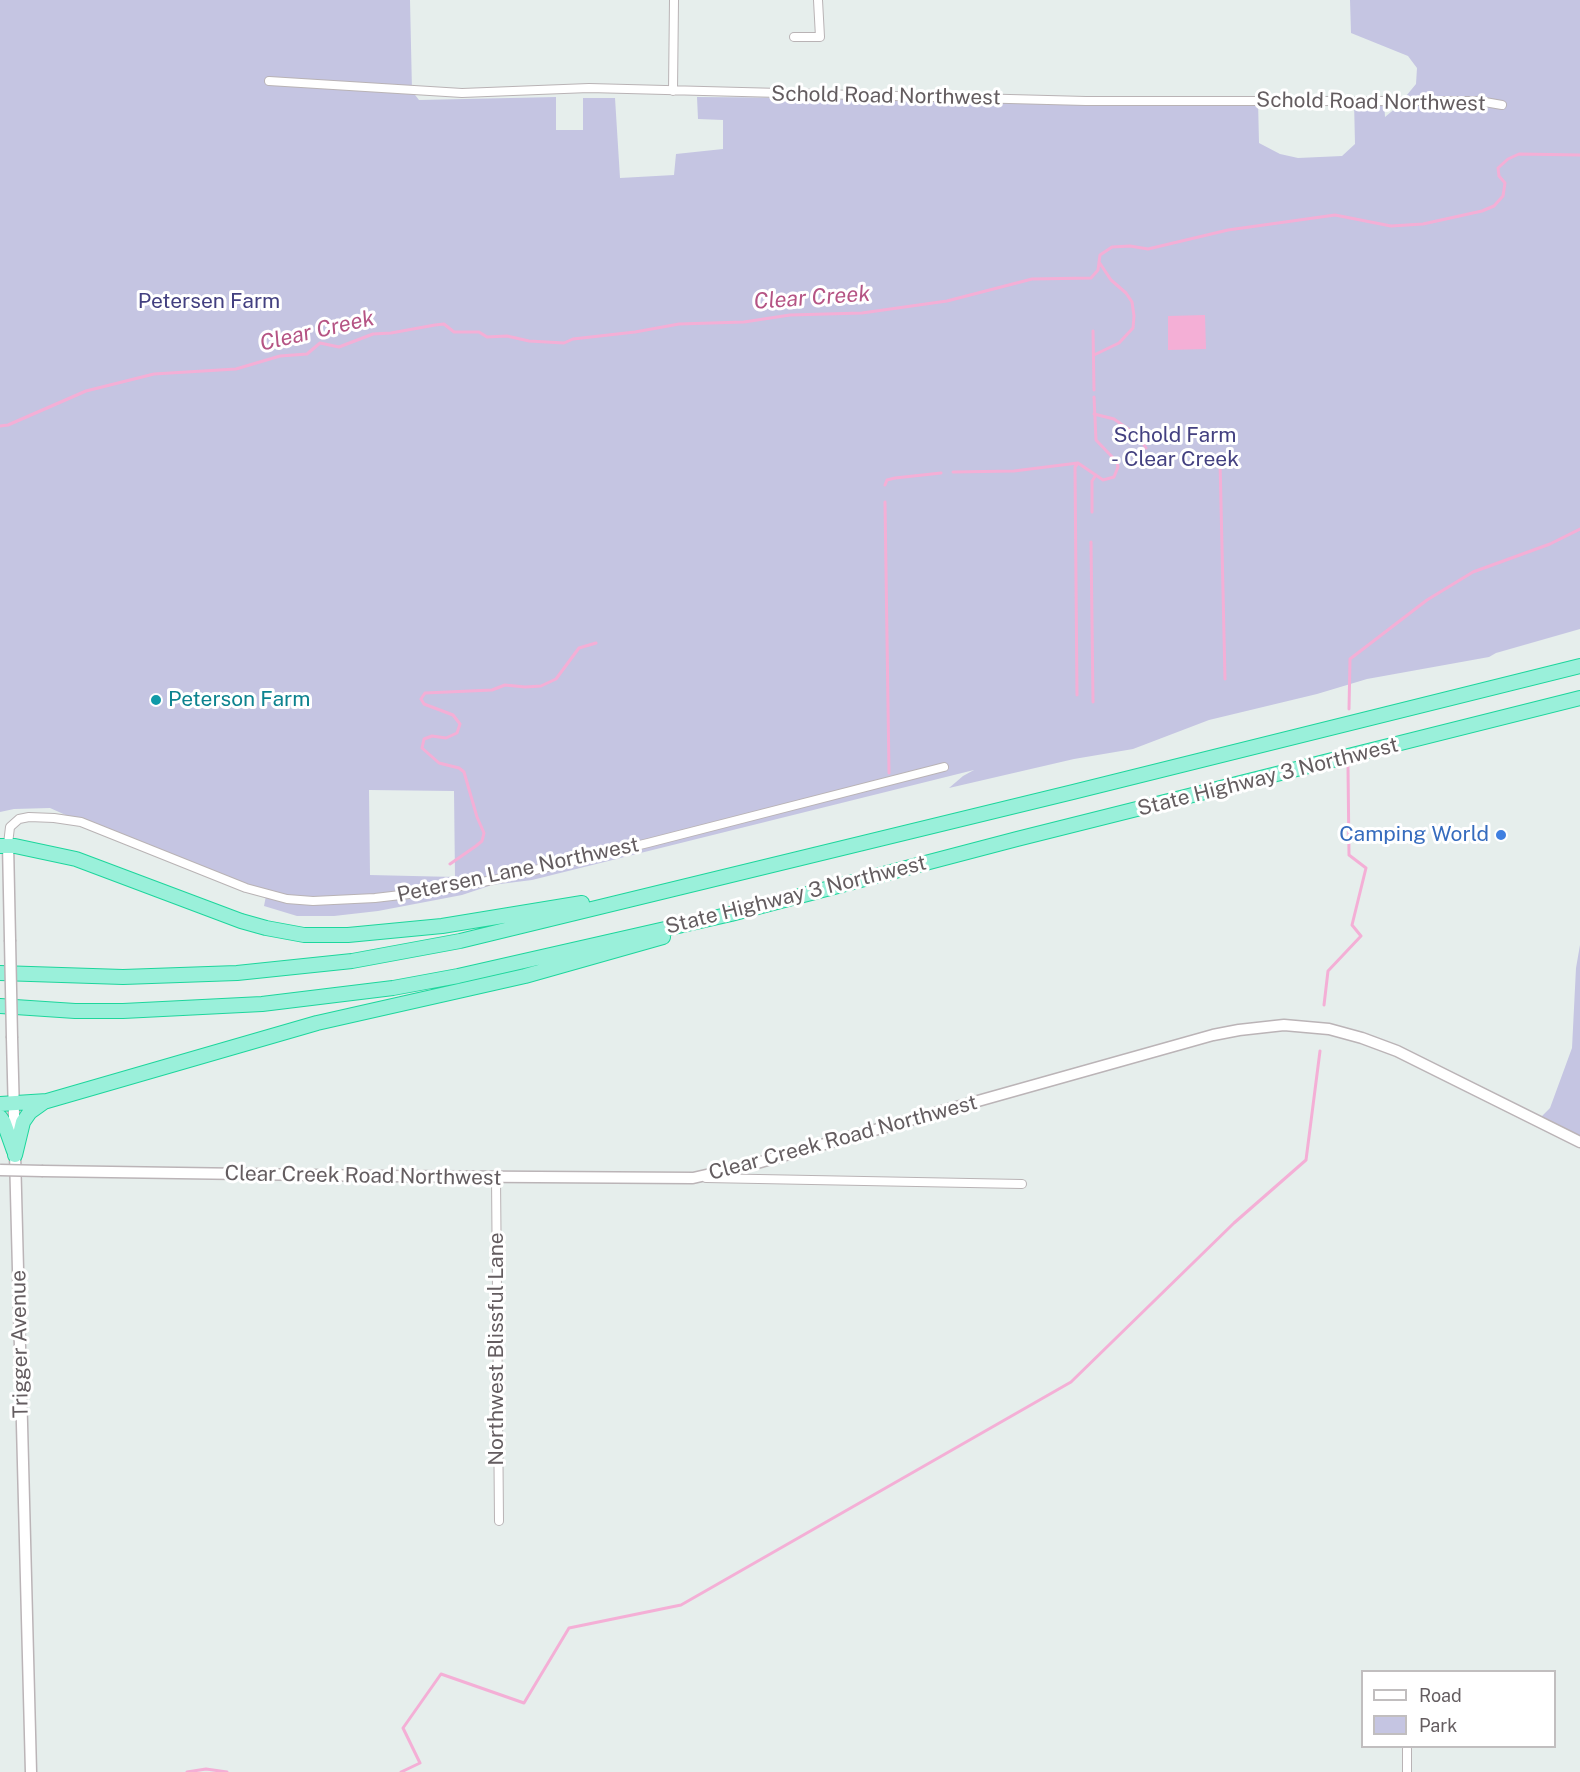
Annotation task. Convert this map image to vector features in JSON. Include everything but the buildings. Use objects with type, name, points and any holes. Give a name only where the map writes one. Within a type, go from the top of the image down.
[{"type":"highway","name":"State Highway 3 Northwest","points":[[0,973],[123,977],[237,973],[352,961],[460,941],[1580,666]]},
{"type":"highway","name":"State Highway 3 Northwest","points":[[0,1006],[75,1011],[230,1007],[306,1000],[458,976],[731,914],[1017,839],[1580,698]]},
{"type":"highway","points":[[4,845],[76,859],[266,928],[320,936],[442,926],[673,889]]},
{"type":"highway","points":[[7,1104],[46,1101],[317,1023],[525,976],[582,961],[731,914]]},
{"type":"highway","points":[[15,1155],[23,1122],[30,1112],[46,1101]]},
{"type":"highway","points":[[0,1117],[15,1155]]},
{"type":"main road","name":"Trigger Avenue","points":[[4,845],[10,940],[12,1038],[7,1104],[15,1155],[31,1772]]},
{"type":"main road","name":"Clear Creek Road Northwest","points":[[0,1170],[496,1178],[693,1178],[771,1160],[1213,1035],[1284,1026],[1337,1031],[1397,1051],[1580,1142]]},
{"type":"street","points":[[673,91],[674,0]]},
{"type":"street","points":[[794,37],[820,37],[818,0]]},
{"type":"street","name":"Schold Road Northwest","points":[[269,81],[462,93],[562,88],[1086,100],[1479,101],[1502,105]]},
{"type":"street","name":"Petersen Lane Northwest","points":[[4,845],[10,828],[19,819],[29,817],[81,822],[246,888],[286,899],[313,901],[366,899],[426,892],[493,880],[944,767]]},
{"type":"street","name":"Northwest Blissful Lane","points":[[496,1178],[499,1521]]},
{"type":"street","points":[[693,1178],[1022,1184]]},
{"type":"street","points":[[1407,1749],[1407,1772]]},
{"type":"green space","points":[[0,0],[410,0],[412,91],[419,100],[556,97],[556,130],[583,130],[583,98],[615,98],[620,178],[674,175],[676,154],[723,149],[723,120],[698,119],[697,97],[948,99],[950,105],[951,96],[1258,100],[1259,143],[1280,154],[1298,158],[1342,156],[1355,144],[1354,101],[1384,101],[1385,117],[1397,107],[1416,84],[1417,68],[1408,56],[1351,33],[1350,0],[1580,0],[1580,629],[1489,657],[1367,679],[1317,694],[1209,720],[1133,749],[1074,759],[949,788],[974,770],[532,880],[492,885],[462,895],[378,911],[334,916],[297,916],[264,906],[266,896],[126,842],[50,808],[14,809],[0,812]],"holes":[[[369,790],[454,791],[455,877],[370,875]]]},
{"type":"green space","points":[[1580,945],[1580,1142],[1538,1120],[1550,1108],[1572,1048],[1576,968]]},
{"type":"shaded area","points":[[1205,315],[1206,349],[1168,350],[1168,316]]},
{"type":"waterway","name":"Clear Creek","points":[[0,426],[8,425],[86,391],[154,374],[236,369],[280,356],[307,354],[320,343],[339,347],[373,334],[435,325],[444,324],[454,332],[479,332],[487,337],[507,336],[529,341],[564,343],[573,339],[679,324],[744,322],[790,315],[862,313],[947,301],[1032,279],[1091,278],[1098,270],[1100,255],[1112,247],[1130,246],[1148,249],[1228,230],[1335,215],[1391,226],[1423,224],[1482,211],[1494,206],[1503,196],[1505,183],[1499,176],[1498,168],[1508,159],[1519,154],[1580,155]]},
{"type":"waterway","points":[[1094,355],[1119,343],[1133,328],[1134,316],[1132,302],[1126,293],[1111,280],[1099,262]]},
{"type":"waterway","points":[[1093,331],[1094,390]]},
{"type":"waterway","points":[[953,472],[1014,471],[1078,463],[1103,480],[1114,477],[1118,467],[1117,462],[1096,440],[1094,397]]},
{"type":"waterway","points":[[1094,414],[1114,419],[1138,436],[1146,448]]},
{"type":"waterway","points":[[1220,460],[1225,679]]},
{"type":"waterway","points":[[1077,695],[1075,467],[1078,463]]},
{"type":"waterway","points":[[885,485],[887,480],[895,478],[941,473]]},
{"type":"waterway","points":[[1092,512],[1092,481],[1096,475]]},
{"type":"waterway","points":[[885,502],[889,773]]},
{"type":"waterway","points":[[1349,709],[1350,659],[1427,600],[1473,572],[1550,544],[1580,529]]},
{"type":"waterway","points":[[1091,542],[1093,702]]},
{"type":"waterway","points":[[450,864],[482,841],[484,833],[464,772],[459,768],[439,763],[422,748],[424,739],[432,736],[446,738],[457,733],[460,724],[453,715],[424,704],[421,699],[425,693],[492,690],[505,685],[541,686],[556,679],[579,648],[596,643]]},
{"type":"waterway","points":[[1324,1005],[1328,971],[1361,936],[1352,925],[1366,868],[1349,855],[1348,767]]},
{"type":"waterway","points":[[401,1772],[420,1763],[403,1728],[441,1674],[524,1703],[569,1628],[681,1605],[1071,1382],[1234,1223],[1306,1160],[1320,1051]]},
{"type":"waterway","points":[[187,1772],[206,1769],[227,1772]]},
{"type":"place","name":"Peterson Farm","points":[[156,700]]},
{"type":"place","name":"Camping World","points":[[1501,835]]},
{"type":"park label","name":"Petersen Farm","points":[[209,302]]},
{"type":"park label","name":"Schold Farm - Clear Creek","points":[[1175,448]]}]
